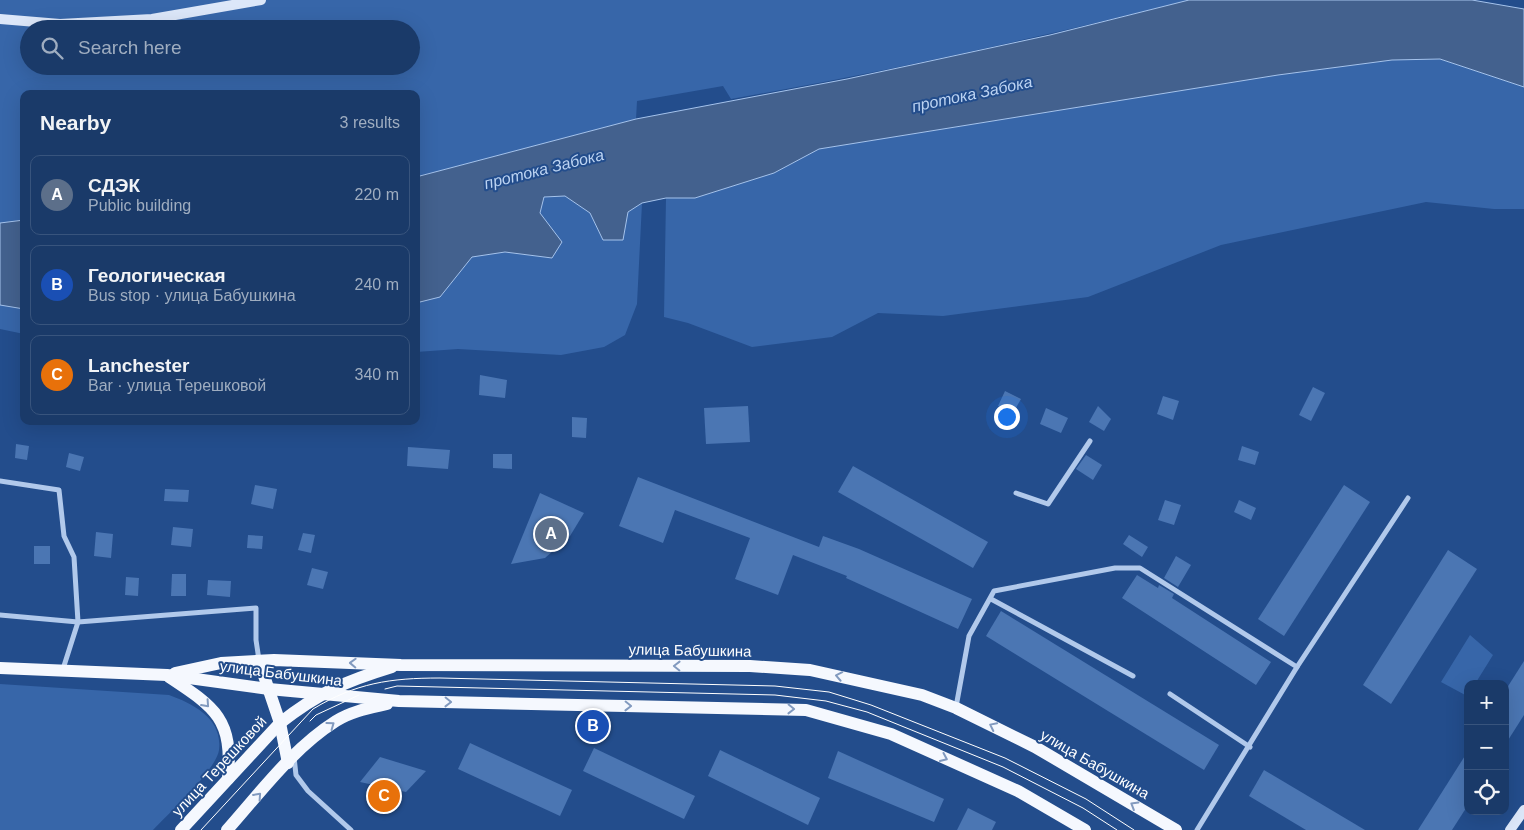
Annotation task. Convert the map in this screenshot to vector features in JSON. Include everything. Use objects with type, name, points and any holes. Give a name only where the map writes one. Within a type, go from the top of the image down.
[{"type":"main road","name":"улица Бабушкина","points":[[167,675],[221,663],[260,661],[401,664],[750,666],[810,670],[913,693],[956,708],[1035,747],[1176,830]]},
{"type":"main road","points":[[260,661],[291,760]]},
{"type":"main road","name":"улица Терешковой","points":[[182,830],[280,723],[319,695],[356,678],[401,664]]},
{"type":"main road","name":"улица Бабушкина","points":[[0,668],[167,675],[319,695],[400,701],[806,710],[891,734],[1018,791],[1085,830]]},
{"type":"main road","points":[[167,675],[200,697],[221,722],[229,740],[228,779]]},
{"type":"main road","points":[[227,830],[291,760],[322,731],[345,716],[400,701]]},
{"type":"street","points":[[134,20],[152,19],[261,0]]},
{"type":"street","points":[[0,19],[20,21]]},
{"type":"street","points":[[1016,493],[1048,504],[1090,441]]},
{"type":"street","points":[[0,481],[58,490],[64,536],[74,557],[78,622],[62,672]]},
{"type":"street","points":[[1197,830],[1250,747],[1297,667],[1408,498]]},
{"type":"street","points":[[956,708],[969,636],[994,591],[1115,568],[1140,568],[1297,667]]},
{"type":"street","points":[[991,599],[1134,676]]},
{"type":"street","points":[[0,615],[78,622],[256,608],[256,640],[260,661]]},
{"type":"street","points":[[1170,694],[1250,747]]},
{"type":"street","points":[[291,760],[296,776],[308,791],[351,830]]},
{"type":"street","points":[[1510,830],[1524,810]]},
{"type":"shaded area","points":[[0,0],[1189,0],[961,54],[789,89],[731,99],[723,86],[637,101],[636,119],[420,176],[420,90],[20,90],[20,220],[0,223]]},
{"type":"shaded area","points":[[1440,59],[1524,87],[1524,209],[1494,209],[1426,202],[1221,245],[1088,297],[943,316],[878,313],[832,337],[752,347],[688,323],[664,317],[666,198],[695,198],[774,173],[819,149],[1278,75],[1392,60]]},
{"type":"shaded area","points":[[565,196],[590,213],[603,240],[628,212],[642,203],[637,304],[625,335],[604,347],[561,355],[458,349],[420,352],[420,302],[440,297],[472,257],[505,252],[552,258],[561,242],[540,213],[544,197]]},
{"type":"shaded area","points":[[0,305],[20,308],[20,333],[0,329]]},
{"type":"shaded area","points":[[1470,635],[1493,655],[1477,680],[1464,680],[1464,694],[1441,682]]},
{"type":"shaded area","points":[[0,684],[169,695],[197,708],[212,721],[219,739],[219,750],[210,768],[201,780],[153,830],[0,830]]},
{"type":"water","name":"протока Забока","points":[[1189,0],[1472,0],[1524,9],[1524,87],[1440,59],[1392,60],[1278,75],[819,149],[774,173],[695,198],[666,198],[642,203],[628,212],[623,240],[603,240],[590,213],[565,196],[544,197],[540,213],[562,242],[552,258],[505,252],[472,257],[440,297],[420,302],[420,176],[636,119],[847,79],[1050,35]]},
{"type":"water","points":[[20,220],[20,308],[0,305],[0,223]]},
{"type":"building","points":[[480,375],[507,380],[505,398],[479,395]]},
{"type":"building","points":[[1313,387],[1325,393],[1311,421],[1299,415]]},
{"type":"building","points":[[1005,391],[1021,399],[1013,413],[998,406]]},
{"type":"building","points":[[1163,396],[1179,401],[1173,420],[1157,414]]},
{"type":"building","points":[[748,406],[750,442],[706,444],[704,408]]},
{"type":"building","points":[[1098,406],[1111,419],[1104,431],[1089,422]]},
{"type":"building","points":[[1046,408],[1068,418],[1061,433],[1040,424]]},
{"type":"building","points":[[572,417],[587,418],[586,438],[572,437]]},
{"type":"building","points":[[16,444],[29,446],[27,460],[15,458]]},
{"type":"building","points":[[1242,446],[1259,452],[1255,465],[1238,460]]},
{"type":"building","points":[[408,447],[450,450],[448,469],[407,466]]},
{"type":"building","points":[[69,453],[84,457],[80,471],[66,467]]},
{"type":"building","points":[[493,454],[512,454],[512,469],[493,468]]},
{"type":"building","points":[[1086,455],[1102,465],[1093,480],[1076,469]]},
{"type":"building","points":[[853,466],[988,542],[973,568],[838,492]]},
{"type":"building","points":[[638,477],[819,547],[823,536],[859,549],[972,599],[958,629],[846,578],[847,576],[793,555],[778,595],[735,579],[750,538],[675,510],[663,543],[619,526]]},
{"type":"building","points":[[255,485],[277,489],[273,509],[251,504]]},
{"type":"building","points":[[1344,485],[1370,502],[1284,636],[1258,619]]},
{"type":"building","points":[[165,489],[189,490],[188,502],[164,501]]},
{"type":"building","points":[[540,493],[584,513],[570,536],[545,558],[511,564]]},
{"type":"building","points":[[1165,500],[1181,505],[1174,525],[1158,520]]},
{"type":"building","points":[[1239,500],[1256,508],[1251,520],[1234,512]]},
{"type":"building","points":[[173,527],[193,529],[191,547],[171,545]]},
{"type":"building","points":[[96,532],[113,534],[111,558],[94,556]]},
{"type":"building","points":[[303,533],[315,535],[311,553],[298,550]]},
{"type":"building","points":[[248,535],[263,536],[262,549],[247,548]]},
{"type":"building","points":[[1129,535],[1148,547],[1142,557],[1123,544]]},
{"type":"building","points":[[34,546],[50,546],[50,564],[34,564]]},
{"type":"building","points":[[1448,550],[1477,569],[1391,704],[1363,685]]},
{"type":"building","points":[[1176,556],[1191,565],[1178,587],[1164,578]]},
{"type":"building","points":[[312,568],[328,572],[323,589],[307,585]]},
{"type":"building","points":[[172,574],[186,574],[186,596],[171,596]]},
{"type":"building","points":[[1137,575],[1158,588],[1159,585],[1174,594],[1172,598],[1271,662],[1256,685],[1122,598]]},
{"type":"building","points":[[126,577],[139,578],[138,596],[125,595]]},
{"type":"building","points":[[208,580],[231,581],[230,597],[207,595]]},
{"type":"building","points":[[1001,611],[1219,745],[1204,770],[986,636]]},
{"type":"building","points":[[1524,661],[1524,715],[1509,739],[1509,725],[1509,685]]},
{"type":"building","points":[[470,743],[572,790],[560,816],[458,769]]},
{"type":"building","points":[[594,748],[695,796],[684,819],[583,771]]},
{"type":"building","points":[[720,750],[820,798],[808,825],[708,776]]},
{"type":"building","points":[[838,751],[944,799],[934,822],[828,778]]},
{"type":"building","points":[[380,757],[426,771],[406,792],[360,782]]},
{"type":"building","points":[[1464,757],[1464,811],[1452,830],[1418,830]]},
{"type":"building","points":[[1264,770],[1365,830],[1306,830],[1249,796]]},
{"type":"building","points":[[968,808],[996,822],[992,830],[957,830]]},
{"type":"tram line","points":[[201,830],[313,709],[344,693],[374,684],[405,679],[440,678],[775,686],[829,692],[871,705],[1005,758],[1086,799],[1134,830]]},
{"type":"tram line","points":[[385,689],[397,686],[775,695],[826,701],[867,712],[1003,767],[1083,808],[1117,830]]},
{"type":"tram line","points":[[310,721],[316,715],[359,695]]},
{"type":"place","name":"СДЭК","points":[[551,534]]},
{"type":"place","name":"Геологическая","points":[[593,726]]},
{"type":"place","name":"Lanchester","points":[[384,796]]}]
